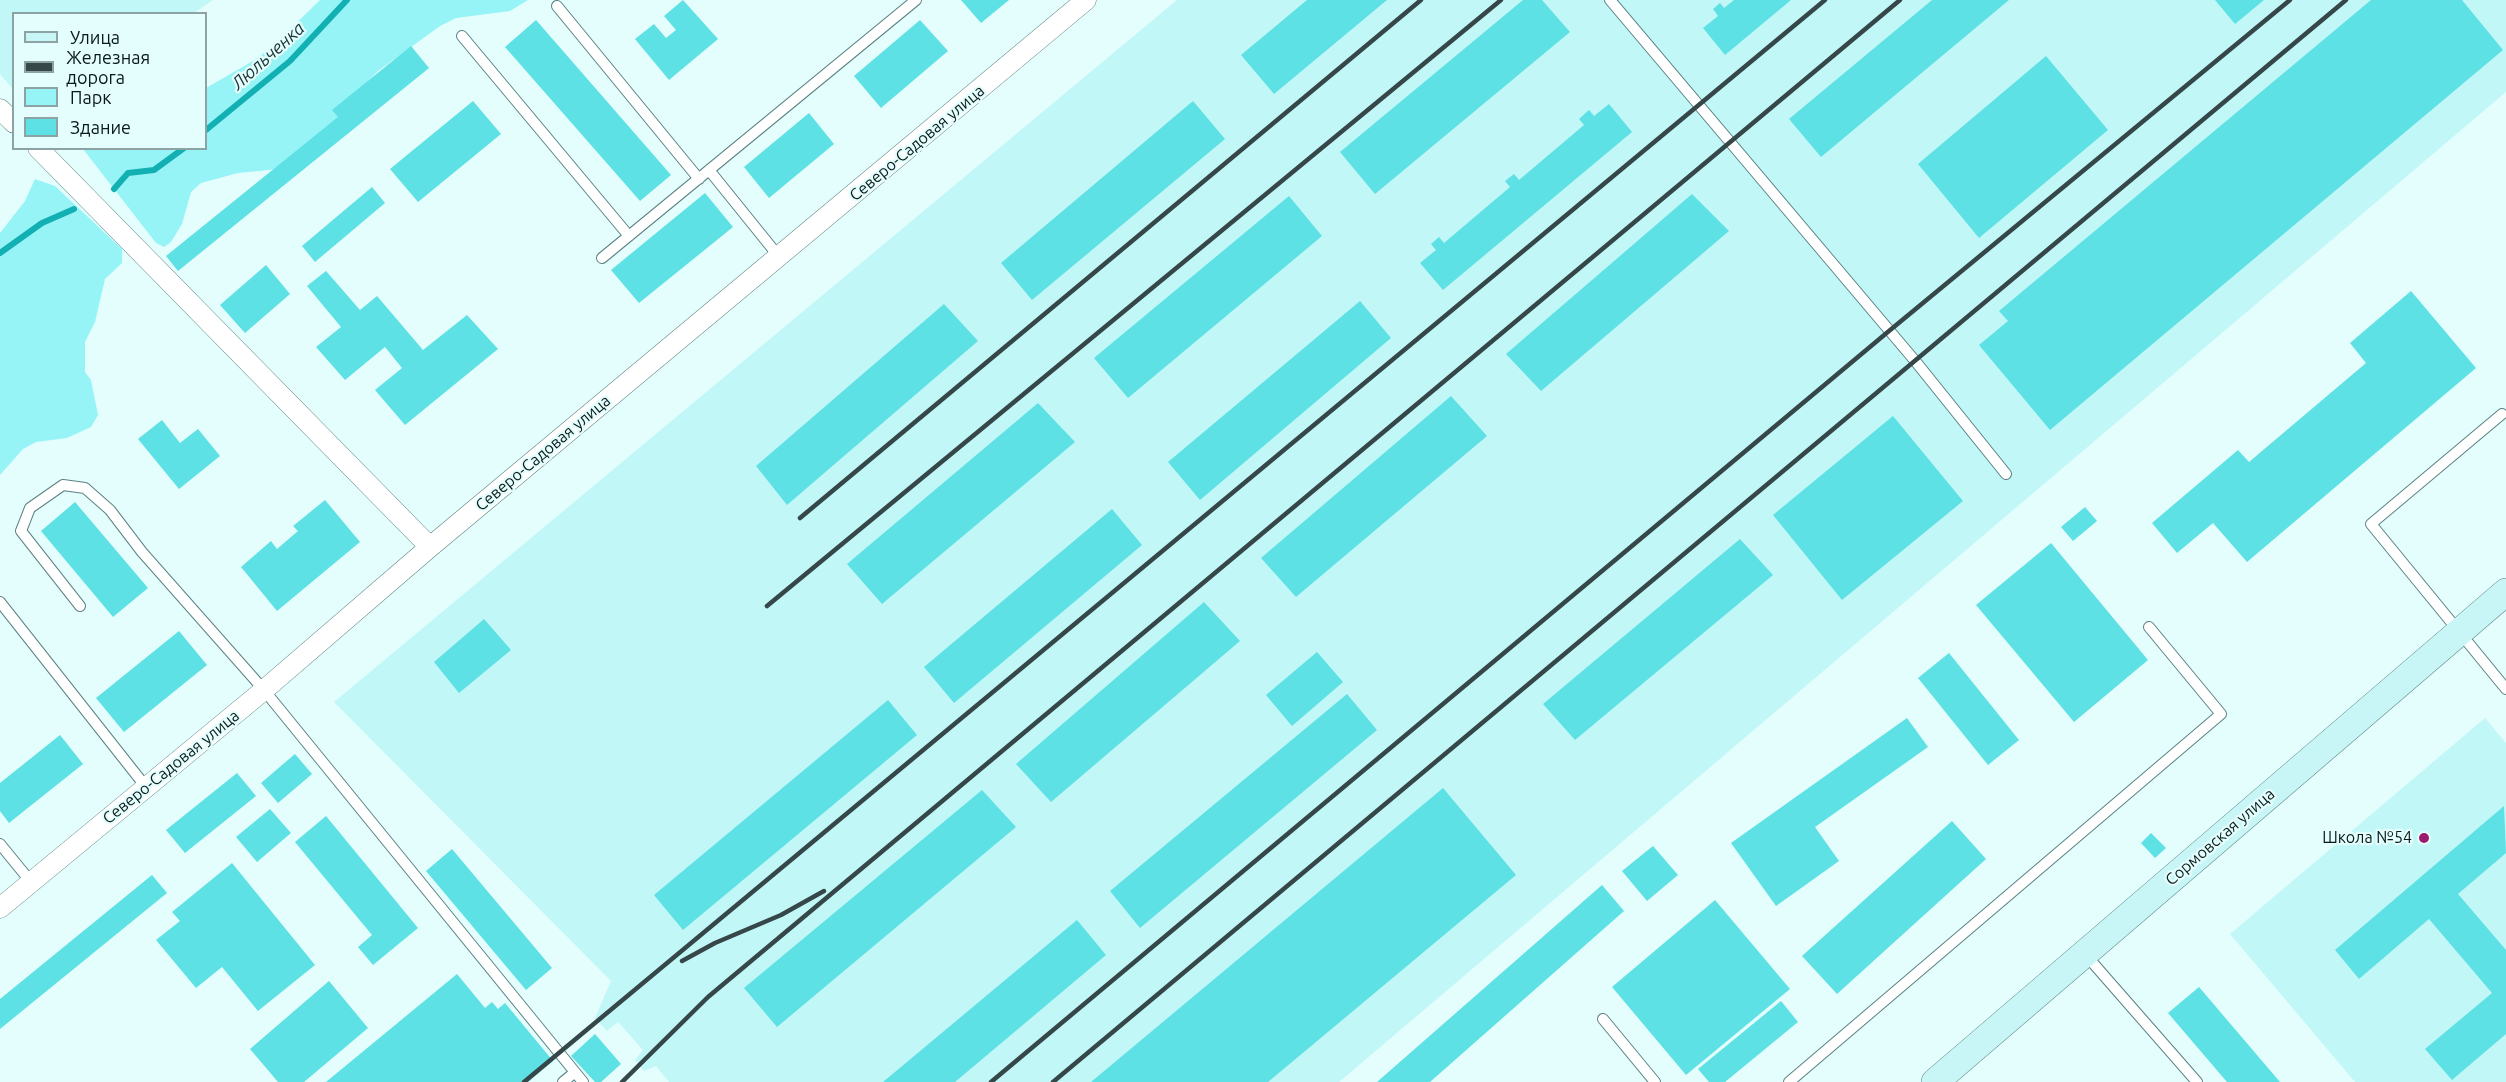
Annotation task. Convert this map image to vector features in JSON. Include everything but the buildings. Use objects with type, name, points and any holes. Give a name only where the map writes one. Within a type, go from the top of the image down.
[{"type":"street","name":"Северо-Садовая улица","points":[[0,908],[264,690],[430,547],[780,258],[1086,0]]},
{"type":"street","points":[[0,109],[12,121]]},
{"type":"street","points":[[40,150],[430,547]]},
{"type":"street","name":"Сормовская улица","points":[[1935,1082],[2506,592]]},
{"type":"lane","points":[[602,258],[916,0]]},
{"type":"lane","points":[[1610,0],[1916,362],[2006,474]]},
{"type":"lane","points":[[557,6],[699,179]]},
{"type":"lane","points":[[462,36],[629,236]]},
{"type":"lane","points":[[709,170],[780,258]]},
{"type":"lane","points":[[2502,414],[2371,524],[2506,689]]},
{"type":"lane","points":[[80,606],[21,531],[30,508],[63,485],[86,488],[110,510],[142,552],[264,690],[583,1082]]},
{"type":"lane","points":[[0,602],[146,787]]},
{"type":"lane","points":[[1789,1082],[2221,714],[2149,627]]},
{"type":"lane","points":[[0,844],[31,882]]},
{"type":"lane","points":[[2084,953],[2197,1082]]},
{"type":"lane","points":[[1603,1019],[1655,1082]]},
{"type":"lane","points":[[563,1082],[574,1072]]},
{"type":"shaded area","points":[[0,0],[213,0],[195,12],[12,12],[12,88],[0,74]]},
{"type":"shaded area","points":[[1177,0],[2506,0],[2506,92],[1339,1082],[669,1082],[656,1066],[644,1071],[635,1060],[643,1050],[618,1022],[607,1031],[595,1018],[611,981],[334,702]]},
{"type":"shaded area","name":"Школа №54","points":[[2485,718],[2506,743],[2506,1082],[2355,1082],[2230,934]]},
{"type":"green space","points":[[320,0],[528,0],[510,11],[456,18],[440,26],[378,71],[360,89],[342,116],[279,169],[238,173],[201,183],[191,192],[182,224],[171,242],[164,247],[156,243],[84,150],[207,150],[207,87],[253,61],[273,46]]},
{"type":"green space","points":[[35,179],[55,186],[122,249],[122,263],[105,279],[95,322],[85,342],[85,372],[91,380],[98,415],[91,427],[67,438],[36,442],[23,449],[0,475],[0,233],[25,201]]},
{"type":"waterway","name":"Люльченка","points":[[207,129],[290,61],[347,0]]},
{"type":"waterway","name":"Люльченка","points":[[114,189],[128,173],[154,170],[181,150]]},
{"type":"waterway","name":"Люльченка","points":[[0,253],[42,223],[74,209]]},
{"type":"railway","points":[[800,518],[1421,0]]},
{"type":"railway","points":[[767,606],[1501,0]]},
{"type":"railway","points":[[524,1082],[1825,0]]},
{"type":"railway","points":[[622,1082],[708,997],[1900,0]]},
{"type":"railway","points":[[991,1082],[1889,331],[2290,0]]},
{"type":"railway","points":[[1053,1082],[2346,0]]},
{"type":"railway","points":[[682,961],[715,943],[781,915],[824,891]]},
{"type":"place","name":"Школа №54","points":[[2424,838]]}]
